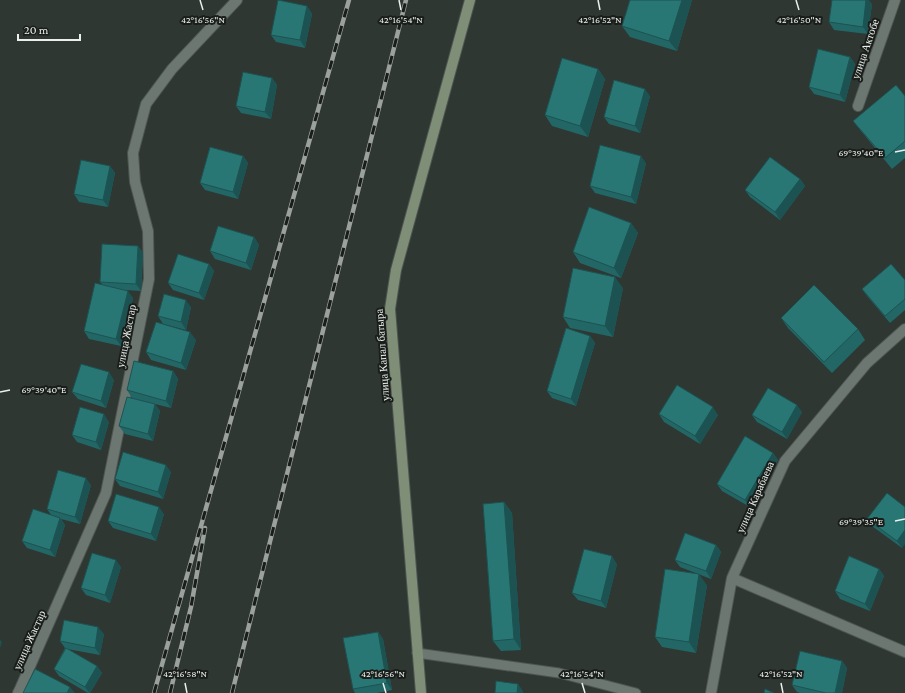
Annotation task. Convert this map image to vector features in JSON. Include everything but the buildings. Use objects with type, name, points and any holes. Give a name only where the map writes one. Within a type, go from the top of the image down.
[{"type":"main road","name":"улица Капал батыра","points":[[421,693],[390,309],[396,270],[470,0]]},
{"type":"street","name":"улица Жастар","points":[[18,693],[106,493],[149,279],[148,231],[136,182],[133,153],[146,104],[172,69],[237,0]]},
{"type":"street","name":"улица Актобе","points":[[858,106],[895,0]]},
{"type":"street","name":"улица Карабаева","points":[[711,693],[732,578],[785,461],[867,363],[905,329]]},
{"type":"street","points":[[732,578],[905,652]]},
{"type":"lane","points":[[417,653],[560,673],[636,693]]},
{"type":"railway","points":[[154,693],[349,0]]},
{"type":"railway","points":[[232,693],[406,0]]},
{"type":"railway","points":[[170,693],[191,607],[205,528]]}]
